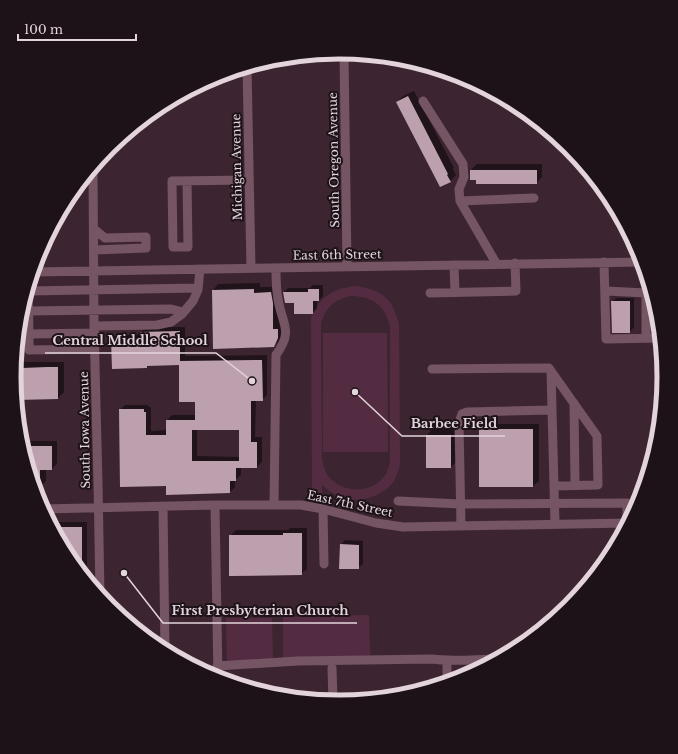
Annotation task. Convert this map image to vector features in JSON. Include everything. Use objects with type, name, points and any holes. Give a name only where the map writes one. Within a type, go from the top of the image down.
[{"type":"street","name":"South Oregon Avenue","points":[[344,59],[347,267]]},
{"type":"street","name":"Michigan Avenue","points":[[247,73],[250,268]]},
{"type":"street","points":[[423,101],[463,164],[464,177],[459,188],[460,201],[496,264]]},
{"type":"street","name":"South Iowa Avenue","points":[[93,175],[94,330],[100,587]]},
{"type":"street","points":[[187,181],[188,247],[173,247],[172,181],[249,180]]},
{"type":"street","points":[[460,201],[534,198]]},
{"type":"street","points":[[94,229],[105,238],[146,237],[146,248],[94,250]]},
{"type":"street","points":[[604,262],[606,291],[606,339],[654,338]]},
{"type":"street","name":"East 6th Street","points":[[39,272],[635,262]]},
{"type":"street","points":[[430,293],[516,291],[515,263]]},
{"type":"street","points":[[454,265],[455,292]]},
{"type":"street","points":[[274,505],[276,355],[284,344],[286,338],[286,328],[278,299],[276,268]]},
{"type":"street","points":[[29,334],[157,325],[171,322],[193,301],[198,288],[200,269]]},
{"type":"street","points":[[34,289],[94,290],[198,288]]},
{"type":"street","points":[[606,291],[645,293]]},
{"type":"street","points":[[646,295],[646,338]]},
{"type":"street","points":[[95,349],[29,350],[28,312],[171,309],[183,312]]},
{"type":"street","points":[[432,369],[548,368],[598,436],[598,484],[554,486]]},
{"type":"street","points":[[551,371],[554,524]]},
{"type":"street","points":[[574,403],[575,485]]},
{"type":"street","points":[[461,526],[459,423],[462,414],[467,412],[552,410]]},
{"type":"street","points":[[398,502],[460,504],[627,503],[627,511]]},
{"type":"street","points":[[215,505],[217,671]]},
{"type":"street","name":"East 7th Street","points":[[50,509],[215,505],[302,505],[322,508],[376,523],[403,527],[621,523]]},
{"type":"street","points":[[163,506],[165,643]]},
{"type":"street","points":[[322,508],[324,564]]},
{"type":"street","points":[[217,666],[306,661],[432,659],[447,661],[462,659],[485,659]]},
{"type":"street","points":[[447,661],[447,676]]},
{"type":"street","points":[[332,668],[333,695]]},
{"type":"shaded area","points":[[355,286],[372,290],[385,297],[393,308],[399,325],[399,468],[394,481],[389,487],[370,498],[354,500],[340,497],[322,485],[322,493],[312,492],[311,319],[318,305],[327,295],[347,287]],"holes":[[[358,296],[371,300],[381,307],[390,326],[390,462],[386,475],[377,483],[363,489],[348,488],[334,482],[328,476],[322,461],[321,323],[325,313],[335,302],[345,297]]]},
{"type":"shaded area","points":[[323,333],[387,333],[388,452],[323,452]]},
{"type":"shaded area","points":[[369,615],[370,657],[283,658],[283,617]]},
{"type":"shaded area","points":[[226,618],[272,618],[273,660],[227,661]]},
{"type":"building","points":[[408,96],[451,182],[440,187],[396,102]]},
{"type":"building","points":[[470,170],[537,170],[537,184],[476,184],[476,180],[470,180]]},
{"type":"building","points":[[254,289],[254,293],[271,292],[273,303],[273,329],[278,329],[278,338],[274,347],[213,349],[212,290]]},
{"type":"building","points":[[308,289],[319,289],[319,301],[313,301],[313,314],[294,314],[294,303],[285,303],[283,292],[308,292]]},
{"type":"building","points":[[611,301],[630,301],[630,333],[612,333]]},
{"type":"building","points":[[180,331],[180,361],[262,360],[263,401],[251,401],[251,442],[257,442],[257,468],[236,468],[236,481],[230,481],[230,493],[166,495],[166,486],[120,487],[119,409],[144,409],[144,412],[146,412],[146,435],[166,435],[166,420],[195,420],[195,402],[179,402],[179,365],[112,369],[111,340],[140,340],[140,332]],"holes":[[[192,430],[239,430],[239,461],[192,461]]]},
{"type":"building","points":[[58,367],[58,399],[22,400],[22,368]]},
{"type":"building","points":[[479,429],[533,429],[533,487],[479,487]]},
{"type":"building","points":[[426,435],[451,435],[451,468],[426,468]]},
{"type":"building","points":[[29,446],[52,446],[52,470],[40,470],[40,485]]},
{"type":"building","points":[[59,527],[82,527],[82,564],[75,554]]},
{"type":"building","points":[[283,533],[302,533],[302,575],[229,576],[229,535],[283,535]]},
{"type":"building","points":[[340,544],[359,545],[359,569],[339,569]]},
{"type":"place","name":"Central Middle School","points":[[252,381]]},
{"type":"place","name":"Barbee Field","points":[[355,392]]},
{"type":"place","name":"First Presbyterian Church","points":[[124,573]]}]
